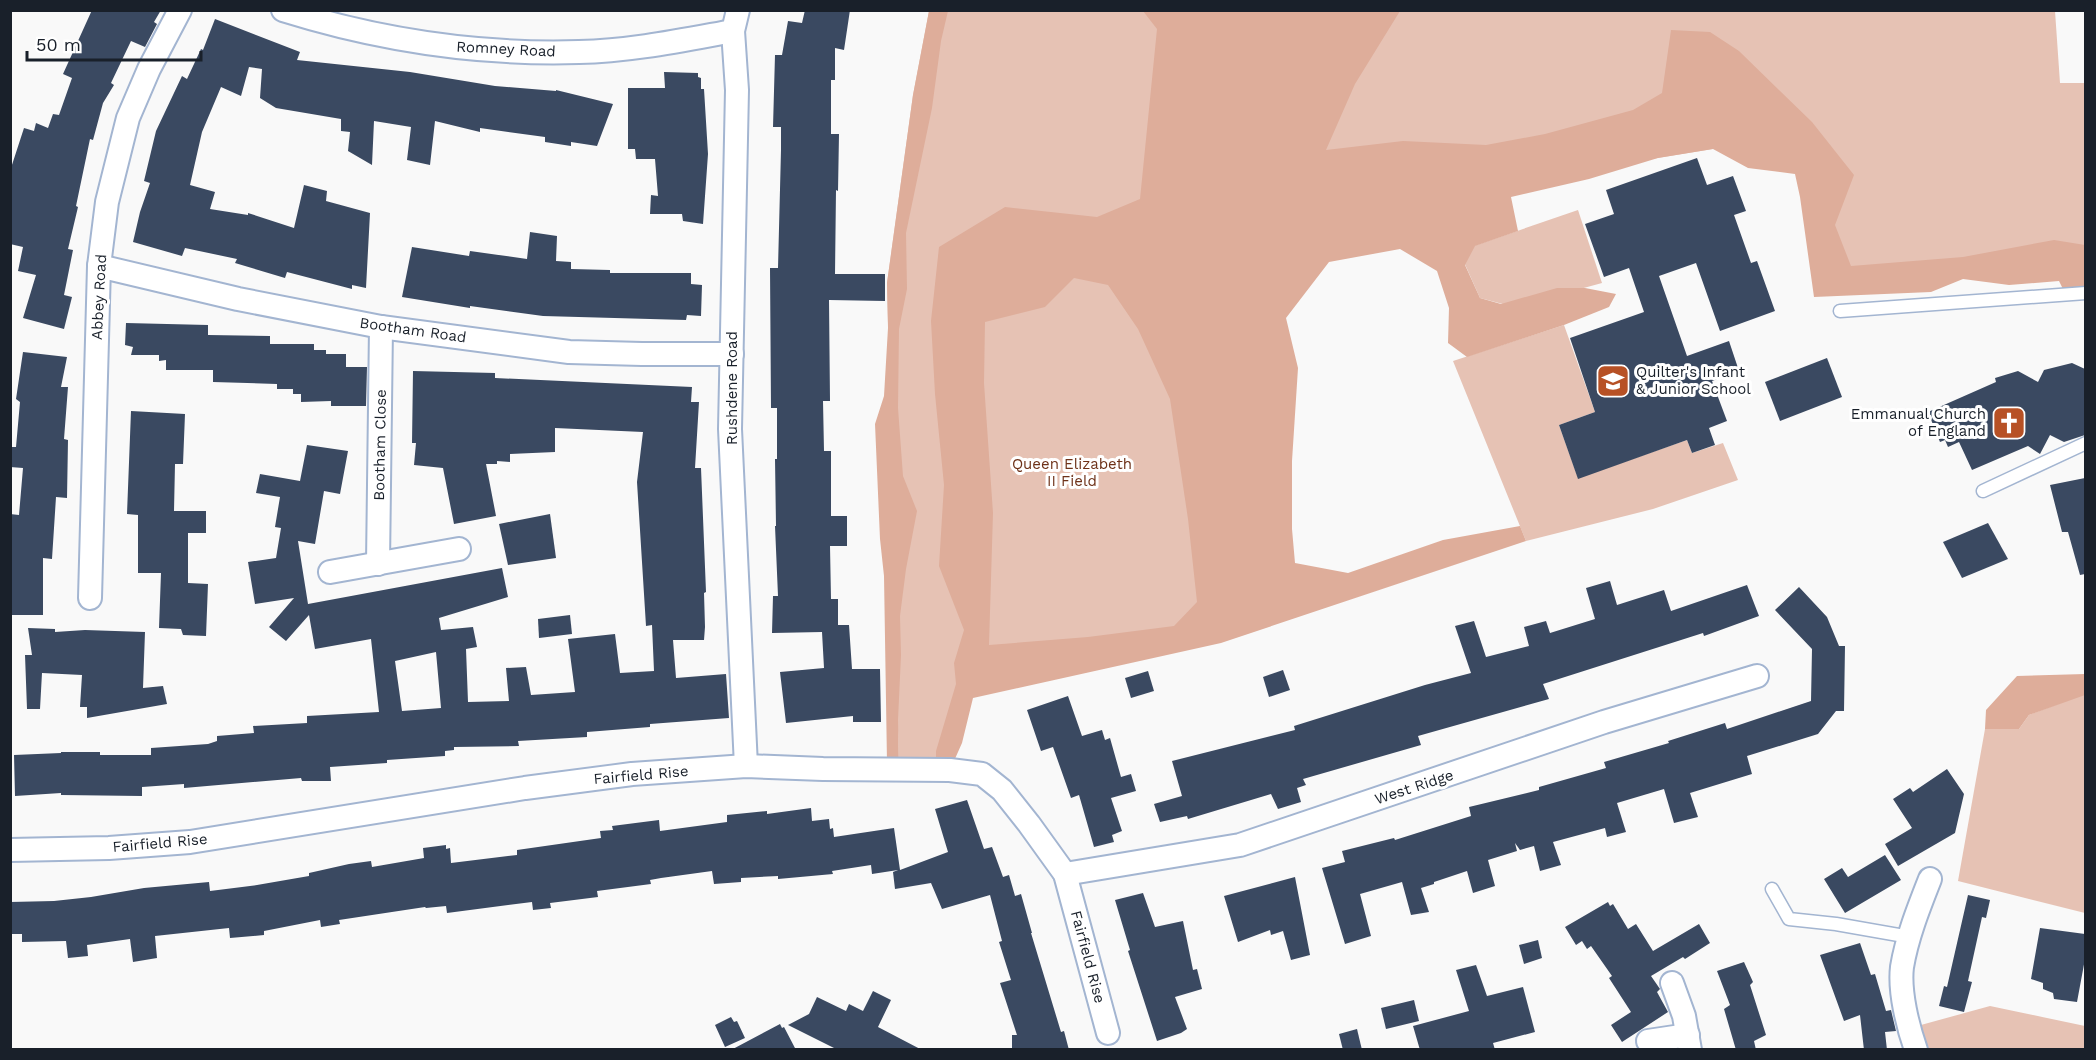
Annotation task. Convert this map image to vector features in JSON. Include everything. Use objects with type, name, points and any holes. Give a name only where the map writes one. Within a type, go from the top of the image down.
[{"type":"street","name":"Abbey Road","points":[[90,598],[99,266],[107,202],[128,118],[149,69],[180,10]]},
{"type":"street","name":"Romney Road","points":[[283,10],[328,24],[416,43],[483,50],[581,52],[658,44],[735,21]]},
{"type":"street","name":"Rushdene Road","points":[[735,21],[737,90],[730,429],[746,766]]},
{"type":"street","name":"Bootham Road","points":[[99,266],[238,299],[381,327],[569,352],[732,354]]},
{"type":"street","name":"Bootham Close","points":[[378,564],[381,327]]},
{"type":"street","points":[[330,572],[459,549]]},
{"type":"street","name":"West Ridge","points":[[1065,874],[1240,845],[1604,722],[1757,676]]},
{"type":"street","name":"Fairfield Rise","points":[[10,850],[109,848],[190,842],[525,788],[632,774],[746,766],[950,770],[982,774],[1002,790],[1065,874],[1108,1033]]},
{"type":"street","points":[[1916,1050],[1904,1005],[1902,969],[1910,937],[1930,879]]},
{"type":"street","points":[[1648,1041],[1689,1042],[1684,1016],[1672,983]]},
{"type":"lane","points":[[1840,311],[2085,293]]},
{"type":"lane","points":[[1983,491],[2085,443]]},
{"type":"lane","points":[[1772,889],[1789,919],[1836,924],[1910,937]]},
{"type":"green space","name":"Queen Elizabeth II Field","points":[[929,11],[2055,11],[2060,83],[2085,83],[2085,251],[1832,278],[1805,134],[1233,227],[1264,617],[966,683],[950,770],[899,770],[887,283],[913,95]]},
{"type":"green space","points":[[1578,210],[1602,283],[1514,307],[1480,298],[1459,251]]},
{"type":"green space","points":[[1564,325],[1595,412],[1559,425],[1578,478],[1687,440],[1692,453],[1723,443],[1738,480],[1653,509],[1526,541],[1453,361]]},
{"type":"green space","points":[[2085,695],[2085,913],[1958,881],[1985,729],[2019,729],[2029,715]]},
{"type":"green space","points":[[1990,1006],[2085,1026],[2085,1049],[1916,1049],[1910,1028]]},
{"type":"shaded area","points":[[929,11],[948,11],[941,41],[932,108],[906,233],[907,289],[899,329],[898,408],[903,476],[917,511],[900,616],[899,770],[887,763],[884,576],[880,539],[875,424],[884,396],[888,328],[887,283],[913,95]]},
{"type":"shaded area","points":[[1143,11],[1400,11],[1355,84],[1326,150],[1403,141],[1486,145],[1545,134],[1633,110],[1662,93],[1671,30],[1710,32],[1739,51],[1812,122],[1854,175],[1835,225],[1851,266],[1963,257],[2054,240],[2085,245],[2085,293],[2066,295],[2059,281],[2009,285],[1963,279],[1931,292],[1814,297],[1795,174],[1748,168],[1713,149],[1658,158],[1589,179],[1511,197],[1518,231],[1475,246],[1465,265],[1480,298],[1501,304],[1557,288],[1585,288],[1616,294],[1609,307],[1564,325],[1467,357],[1448,343],[1449,308],[1437,271],[1400,249],[1329,262],[1286,318],[1298,368],[1292,461],[1292,529],[1295,563],[1348,573],[1443,540],[1520,526],[1526,541],[1221,643],[973,698],[962,743],[950,770],[936,768],[936,751],[956,684],[954,663],[964,630],[939,566],[944,485],[931,321],[939,247],[1005,207],[1097,217],[1140,199],[1157,29]],"holes":[[[1074,278],[1108,285],[1138,329],[1170,399],[1188,519],[1197,602],[1174,626],[1088,637],[989,645],[993,513],[984,383],[985,322],[1045,307]]]},
{"type":"shaded area","points":[[2085,674],[2085,695],[2029,715],[2019,729],[1985,729],[1986,710],[2017,676]]},
{"type":"building","points":[[92,10],[161,10],[154,22],[157,24],[145,47],[131,41],[111,83],[114,85],[103,103],[93,140],[90,139],[68,249],[73,250],[64,295],[72,297],[64,329],[23,318],[36,275],[18,271],[23,247],[10,244],[10,171],[24,128],[34,131],[36,123],[48,128],[53,114],[59,115],[72,78],[63,74]]},
{"type":"building","points":[[805,10],[850,10],[844,50],[835,48],[835,80],[831,80],[831,134],[839,134],[835,274],[885,274],[885,301],[829,300],[830,401],[823,401],[824,451],[831,451],[831,516],[847,516],[847,546],[830,546],[831,599],[838,599],[838,625],[849,625],[852,669],[880,669],[881,722],[853,722],[853,716],[786,723],[780,672],[824,668],[822,632],[772,633],[773,596],[778,596],[775,526],[777,408],[771,408],[770,268],[778,268],[781,150],[781,127],[773,127],[775,55],[782,55],[788,21],[802,23]]},
{"type":"building","points":[[215,19],[300,52],[297,60],[410,72],[495,86],[556,90],[613,104],[597,146],[571,142],[571,146],[545,142],[545,137],[480,128],[480,132],[435,121],[430,165],[407,160],[411,127],[374,121],[372,165],[348,151],[350,132],[341,131],[341,119],[276,108],[260,98],[262,69],[249,67],[241,96],[221,87],[202,132],[190,185],[215,192],[210,209],[248,215],[248,213],[294,228],[304,185],[327,191],[326,201],[370,213],[366,288],[352,285],[352,289],[287,272],[285,278],[235,263],[237,259],[185,248],[182,256],[133,242],[150,183],[144,181],[156,131],[182,76],[187,79],[201,49],[203,50]]},
{"type":"building","points":[[664,72],[698,73],[698,77],[701,78],[701,89],[704,89],[708,154],[703,224],[683,221],[682,214],[650,214],[651,195],[658,196],[655,159],[636,159],[635,149],[628,149],[628,88],[665,88]]},
{"type":"building","points":[[1697,158],[1707,185],[1733,176],[1746,211],[1734,215],[1751,263],[1757,261],[1775,311],[1720,331],[1696,263],[1659,276],[1687,356],[1729,341],[1739,371],[1712,381],[1727,421],[1709,428],[1715,445],[1692,453],[1687,440],[1578,479],[1559,425],[1595,412],[1570,338],[1644,312],[1629,268],[1604,277],[1585,224],[1614,214],[1606,190]]},
{"type":"building","points":[[530,232],[557,236],[556,261],[571,262],[571,269],[610,270],[610,273],[691,273],[691,284],[702,285],[701,316],[687,315],[686,320],[543,316],[470,306],[470,308],[402,297],[412,247],[469,256],[470,251],[527,259]]},
{"type":"building","points":[[126,323],[208,325],[208,335],[270,336],[270,344],[314,344],[314,350],[326,350],[326,354],[346,354],[346,367],[367,367],[366,406],[331,406],[331,401],[301,402],[301,394],[293,394],[293,389],[277,389],[277,384],[213,382],[213,370],[166,370],[166,360],[159,361],[159,355],[131,355],[133,347],[125,345]]},
{"type":"building","points":[[23,352],[67,357],[61,387],[68,387],[64,439],[68,440],[67,498],[56,497],[52,559],[43,558],[43,615],[10,615],[10,514],[19,515],[23,468],[10,467],[10,447],[16,447],[20,402],[16,399]]},
{"type":"building","points":[[1827,358],[1842,397],[1780,421],[1765,382]]},
{"type":"building","name":"Emmanual Church of England","points":[[2072,363],[2085,369],[2085,435],[2064,442],[2050,435],[2040,454],[2028,446],[1972,470],[1959,442],[1948,447],[1945,440],[1940,442],[1928,412],[1996,382],[1995,378],[2018,371],[2038,382],[2044,370]]},
{"type":"building","points":[[413,371],[495,373],[495,378],[692,387],[691,402],[699,402],[695,468],[701,468],[706,592],[704,593],[705,627],[704,640],[673,640],[676,678],[726,674],[729,718],[587,732],[587,737],[518,741],[519,746],[454,747],[454,750],[445,751],[445,756],[330,767],[331,781],[302,781],[301,778],[184,788],[184,784],[142,787],[142,796],[61,795],[61,793],[15,796],[14,755],[100,752],[100,755],[151,755],[151,748],[208,744],[217,741],[217,736],[254,733],[253,726],[307,723],[307,716],[379,712],[371,639],[315,649],[309,615],[286,641],[269,627],[294,598],[255,604],[248,562],[276,558],[281,528],[275,527],[280,497],[256,493],[260,474],[300,481],[307,445],[348,451],[340,494],[324,491],[315,544],[298,541],[308,604],[502,568],[508,597],[439,618],[441,630],[473,627],[477,647],[466,649],[468,702],[509,701],[506,668],[526,667],[531,695],[575,692],[568,639],[615,634],[620,673],[654,671],[652,625],[646,626],[637,482],[643,432],[555,428],[555,452],[510,454],[510,462],[497,461],[497,464],[486,464],[496,516],[454,524],[443,468],[414,465],[416,443],[412,443]],"holes":[[[436,652],[441,708],[402,711],[395,661]]]},
{"type":"building","points":[[131,411],[185,414],[183,464],[175,464],[174,511],[206,511],[206,533],[188,533],[188,583],[208,584],[206,636],[183,635],[181,629],[159,628],[161,573],[138,573],[138,515],[127,514]]},
{"type":"building","points":[[2085,478],[2085,574],[2080,575],[2068,532],[2062,532],[2050,485]]},
{"type":"building","points":[[550,514],[556,558],[508,565],[499,524]]},
{"type":"building","points":[[1988,523],[2008,559],[1962,578],[1943,542]]},
{"type":"building","points":[[1610,581],[1617,605],[1664,590],[1671,611],[1747,585],[1759,616],[1704,636],[1703,633],[1543,684],[1549,699],[1418,736],[1421,745],[1303,779],[1306,785],[1297,788],[1301,802],[1278,809],[1271,794],[1188,819],[1187,816],[1160,822],[1154,804],[1182,796],[1172,761],[1295,730],[1294,726],[1471,673],[1455,626],[1474,621],[1486,657],[1529,646],[1524,627],[1546,621],[1550,633],[1595,619],[1586,588]]},
{"type":"building","points":[[1799,587],[1827,617],[1839,646],[1845,646],[1844,711],[1836,711],[1818,734],[1747,756],[1752,774],[1690,793],[1698,817],[1674,823],[1664,789],[1617,803],[1626,832],[1607,837],[1605,828],[1553,842],[1561,865],[1540,871],[1534,846],[1520,850],[1515,843],[1517,851],[1488,860],[1495,886],[1473,893],[1467,871],[1421,888],[1429,912],[1411,915],[1402,882],[1360,894],[1371,936],[1345,944],[1322,868],[1345,862],[1342,851],[1394,838],[1395,840],[1471,816],[1469,807],[1539,790],[1539,787],[1606,768],[1604,762],[1669,743],[1668,741],[1725,723],[1727,729],[1811,701],[1812,649],[1775,610]]},
{"type":"building","points":[[570,615],[572,634],[539,638],[538,619]]},
{"type":"building","points":[[28,628],[55,629],[55,632],[85,630],[145,632],[143,688],[163,686],[167,704],[87,718],[87,707],[80,707],[82,675],[42,673],[40,709],[27,709],[25,655],[32,655]]},
{"type":"building","points":[[1283,670],[1290,690],[1269,697],[1263,677]]},
{"type":"building","points":[[1148,671],[1154,691],[1131,698],[1125,678]]},
{"type":"building","points":[[1068,696],[1082,736],[1102,730],[1105,740],[1110,738],[1121,777],[1131,774],[1136,791],[1111,798],[1122,831],[1112,835],[1114,842],[1094,847],[1079,795],[1071,798],[1053,747],[1041,751],[1027,710]]},
{"type":"building","points":[[1947,769],[1964,794],[1955,833],[1898,866],[1885,844],[1912,828],[1893,799],[1910,788],[1913,792]]},
{"type":"building","points":[[967,800],[984,849],[992,847],[1003,877],[1009,875],[1015,896],[1021,894],[1061,1032],[1064,1031],[1069,1050],[1012,1050],[1012,1035],[1017,1035],[1000,983],[1011,980],[999,942],[1002,941],[990,895],[942,909],[931,883],[895,889],[893,872],[898,870],[872,874],[871,865],[832,871],[833,874],[778,879],[778,876],[741,878],[741,882],[714,884],[712,871],[650,880],[651,884],[597,891],[598,897],[550,903],[551,908],[533,910],[532,902],[447,913],[446,906],[425,907],[339,920],[340,924],[321,927],[320,920],[264,931],[264,935],[230,938],[229,928],[155,936],[157,958],[133,962],[130,939],[87,945],[88,956],[68,958],[66,941],[22,942],[22,934],[10,934],[10,902],[54,901],[144,888],[209,882],[210,891],[257,885],[309,876],[309,873],[349,864],[371,861],[372,867],[424,858],[423,848],[446,845],[446,849],[450,848],[451,863],[517,855],[517,850],[601,838],[600,831],[613,830],[612,826],[659,820],[660,831],[727,822],[727,815],[767,811],[767,814],[811,808],[812,821],[829,819],[834,837],[894,828],[900,870],[948,852],[935,809]]},
{"type":"building","points":[[1885,855],[1901,880],[1845,913],[1824,879],[1842,868],[1848,877]]},
{"type":"building","points":[[1295,877],[1310,955],[1291,960],[1283,931],[1271,935],[1270,930],[1238,942],[1224,896]]},
{"type":"building","points":[[1143,893],[1155,927],[1183,921],[1193,970],[1197,969],[1202,989],[1175,997],[1187,1029],[1157,1041],[1128,951],[1130,950],[1115,900]]},
{"type":"building","points":[[1968,895],[1990,900],[1986,918],[1982,917],[1968,981],[1972,982],[1964,1012],[1939,1006],[1944,986],[1947,987]]},
{"type":"building","points":[[1608,902],[1610,906],[1613,904],[1628,929],[1636,924],[1653,951],[1699,924],[1710,943],[1651,976],[1660,989],[1657,992],[1668,1012],[1622,1042],[1611,1025],[1631,1012],[1609,978],[1612,976],[1591,946],[1587,949],[1582,941],[1576,945],[1565,927]]},
{"type":"building","points":[[2040,928],[2085,934],[2085,959],[2077,1002],[2054,999],[2053,993],[2043,989],[2043,983],[2031,979]]},
{"type":"building","points":[[1538,940],[1542,958],[1524,964],[1519,945]]},
{"type":"building","points":[[1860,943],[1871,975],[1875,974],[1886,1011],[1891,1010],[1896,1031],[1885,1032],[1887,1050],[1864,1050],[1860,1015],[1844,1021],[1820,955]]},
{"type":"building","points":[[1744,962],[1753,982],[1750,985],[1766,1035],[1754,1041],[1756,1050],[1736,1050],[1724,1009],[1730,1005],[1717,971]]},
{"type":"building","points":[[1476,965],[1487,996],[1523,987],[1535,1032],[1493,1043],[1495,1050],[1420,1050],[1413,1026],[1469,1011],[1456,970]]},
{"type":"building","points":[[873,991],[891,1000],[878,1027],[922,1050],[838,1050],[788,1025],[809,1014],[817,997],[846,1011],[849,1004],[863,1011]]},
{"type":"building","points":[[1414,1000],[1419,1021],[1386,1029],[1381,1008]]},
{"type":"building","points":[[731,1017],[734,1022],[737,1021],[745,1038],[725,1047],[715,1025]]},
{"type":"building","points":[[780,1024],[782,1028],[784,1027],[796,1050],[731,1050]]},
{"type":"building","points":[[1357,1029],[1362,1050],[1343,1050],[1339,1034]]},
{"type":"place","name":"Quilter's Infant & Junior School","points":[[1613,381]]},
{"type":"place","name":"Emmanual Church of England","points":[[2009,423]]}]
